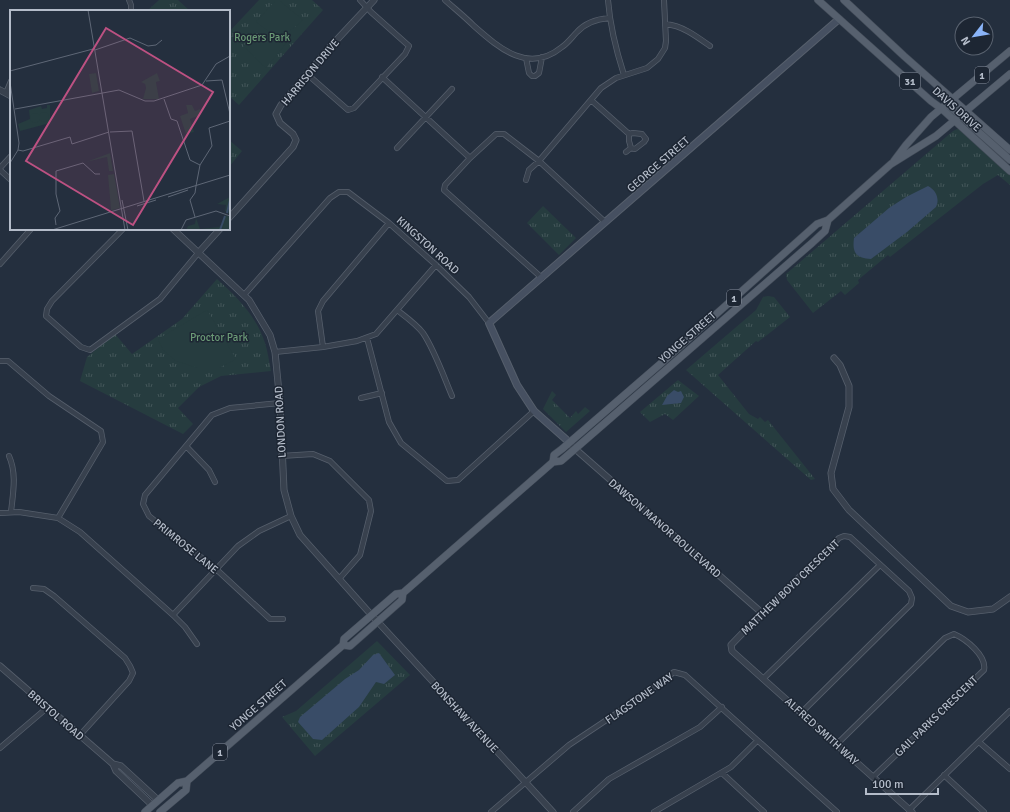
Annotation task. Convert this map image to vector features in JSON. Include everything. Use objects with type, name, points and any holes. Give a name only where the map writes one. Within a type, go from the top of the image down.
[{"type":"main road","name":"DAVIS DRIVE","points":[[818,0],[931,101],[948,104],[966,110],[1010,150]]},
{"type":"main road","name":"DAVIS DRIVE","points":[[844,0],[904,56],[948,104],[954,120],[1010,171]]},
{"type":"main road","name":"GEORGE STREET","points":[[489,323],[839,19]]},
{"type":"main road","name":"YONGE STREET","points":[[891,164],[906,144],[931,117],[1010,51]]},
{"type":"main road","name":"YONGE STREET","points":[[145,812],[178,783],[187,781],[343,645],[344,639],[371,615],[396,594],[403,593],[552,462],[554,455],[666,359],[817,224],[828,220],[891,164],[936,136],[1010,74]]},
{"type":"main road","points":[[948,104],[1010,160]]},
{"type":"main road","name":"YONGE STREET","points":[[552,462],[561,461],[576,449],[825,231],[828,220]]},
{"type":"main road","name":"KINGSTON ROAD","points":[[489,323],[517,385],[534,411],[569,442]]},
{"type":"main road","name":"YONGE STREET","points":[[343,645],[350,646],[378,622],[402,600],[403,593]]},
{"type":"main road","name":"YONGE STREET","points":[[163,811],[186,790],[187,781]]},
{"type":"street","points":[[129,0],[131,10]]},
{"type":"street","points":[[307,74],[348,110],[354,108],[404,54],[409,46],[360,0]]},
{"type":"street","name":"HARRISON DRIVE","points":[[230,217],[293,147],[296,140],[294,134],[280,123],[276,114],[281,105],[374,0]]},
{"type":"street","points":[[445,0],[491,42],[515,56],[526,58],[542,58],[554,53],[562,48],[586,24],[596,20],[609,18]]},
{"type":"street","points":[[608,0],[609,18],[624,75]]},
{"type":"street","points":[[526,180],[529,170],[539,161],[601,88],[608,82],[624,75],[647,68],[658,59],[665,48],[666,24],[664,0]]},
{"type":"street","points":[[666,24],[678,26],[710,46]]},
{"type":"street","points":[[526,58],[529,74],[535,76],[539,73],[542,58]]},
{"type":"street","points":[[382,77],[470,158]]},
{"type":"street","points":[[396,148],[452,89]]},
{"type":"street","points":[[0,90],[8,95]]},
{"type":"street","points":[[591,100],[629,134],[631,148]]},
{"type":"street","points":[[542,278],[444,190],[445,185],[470,158],[496,134],[504,134],[539,161],[605,222]]},
{"type":"street","points":[[626,152],[631,148],[637,149],[646,139],[642,134],[629,134]]},
{"type":"street","points":[[10,157],[0,169],[10,179]]},
{"type":"street","name":"KINGSTON ROAD","points":[[244,295],[330,198],[339,192],[348,192],[389,223],[436,265],[469,297],[489,323]]},
{"type":"street","points":[[323,347],[318,311],[322,301],[389,223]]},
{"type":"street","points":[[0,264],[30,230]]},
{"type":"street","points":[[121,230],[52,301],[47,309],[46,316],[81,347],[90,350],[160,299],[219,230]]},
{"type":"street","name":"LONDON ROAD","points":[[174,230],[249,300],[270,335],[275,352],[280,403],[281,456],[284,490],[291,516],[300,535],[378,622]]},
{"type":"street","points":[[275,352],[323,347],[358,341],[376,334],[436,265]]},
{"type":"street","points":[[397,310],[408,318],[423,333],[436,358],[452,396]]},
{"type":"street","points":[[367,338],[389,422],[401,443],[447,481],[458,480],[534,411]]},
{"type":"street","points":[[834,358],[840,365],[849,386],[849,407],[831,473],[833,489],[849,510],[951,606],[968,612],[993,609],[1010,597]]},
{"type":"street","points":[[0,361],[8,361],[49,396],[101,431],[103,442],[58,518]]},
{"type":"street","points":[[361,398],[382,393]]},
{"type":"street","name":"PRIMROSE LANE","points":[[280,403],[230,408],[212,415],[145,495],[143,504],[150,516],[216,569],[270,618],[283,619]]},
{"type":"street","name":"DAWSON MANOR BOULEVARD","points":[[569,442],[762,614]]},
{"type":"street","points":[[186,446],[209,470],[215,482]]},
{"type":"street","points":[[281,456],[313,454],[330,461],[369,500],[371,511],[360,555],[339,579]]},
{"type":"street","points":[[10,456],[14,467],[11,512]]},
{"type":"street","points":[[0,513],[11,512],[58,518],[80,532],[173,615],[185,627],[197,644]]},
{"type":"street","points":[[173,615],[238,546],[259,531],[291,516]]},
{"type":"street","name":"MATTHEW BOYD CRESCENT","points":[[732,651],[731,644],[839,538],[844,536],[850,537],[909,591],[912,598],[911,604],[801,713]]},
{"type":"street","points":[[763,679],[880,565]]},
{"type":"street","points":[[33,588],[44,589],[54,596],[125,658],[133,673],[129,681],[80,735]]},
{"type":"street","name":"BONSHAW AVENUE","points":[[378,622],[553,812]]},
{"type":"street","name":"GAIL PARKS CRESCENT","points":[[837,744],[944,638],[954,634],[962,637],[982,657],[985,666],[984,670],[873,777]]},
{"type":"street","name":"ALFRED SMITH WAY","points":[[732,651],[910,811]]},
{"type":"street","name":"BRISTOL ROAD","points":[[0,666],[113,764],[116,771],[152,805],[163,811]]},
{"type":"street","name":"FLAGSTONE WAY","points":[[492,812],[569,745],[641,697],[674,672],[685,675],[837,812]]},
{"type":"street","points":[[573,812],[609,779],[700,727],[722,707]]},
{"type":"street","points":[[0,748],[48,708]]},
{"type":"street","points":[[910,811],[944,775],[1010,711]]},
{"type":"street","points":[[654,812],[731,767],[757,741]]},
{"type":"street","points":[[979,742],[1010,769]]},
{"type":"street","name":"BRISTOL ROAD","points":[[113,764],[121,766],[158,800],[163,811]]},
{"type":"street","points":[[722,773],[764,812]]},
{"type":"street","points":[[944,775],[984,812]]},
{"type":"green space","points":[[159,0],[178,0],[189,10],[148,10]]},
{"type":"green space","name":"Rogers Park","points":[[259,0],[312,0],[323,10],[239,105],[230,97],[230,31]]},
{"type":"green space","points":[[275,1],[280,1],[303,20],[285,33],[275,34],[264,28],[256,22]]},
{"type":"green space","points":[[262,36],[277,36],[287,42],[266,68],[243,46],[250,40]]},
{"type":"green space","points":[[959,128],[1010,175],[1010,185],[998,175],[983,184],[890,257],[888,255],[858,280],[859,283],[845,295],[841,291],[813,313],[787,280],[786,274],[953,131]]},
{"type":"green space","points":[[230,141],[242,151],[230,166]]},
{"type":"green space","points":[[543,206],[576,238],[559,255],[527,223]]},
{"type":"green space","name":"Proctor Park","points":[[217,279],[239,300],[252,316],[266,346],[271,371],[221,376],[199,387],[178,408],[193,424],[183,434],[80,381],[87,357],[115,334],[132,354],[182,319]]},
{"type":"green space","points":[[763,297],[774,297],[790,317],[758,342],[756,341],[718,375],[749,414],[758,419],[760,417],[765,422],[768,420],[815,479],[811,480],[686,370],[756,310]]},
{"type":"green space","points":[[207,310],[236,359],[219,368],[198,368],[176,361],[163,350],[158,339]]},
{"type":"green space","points":[[678,380],[699,396],[673,420],[665,414],[650,422],[640,412]]},
{"type":"green space","points":[[552,391],[556,395],[552,400],[570,418],[576,411],[578,414],[585,407],[590,411],[566,432],[543,409]]},
{"type":"green space","points":[[377,641],[410,675],[315,756],[282,717],[296,711]]},
{"type":"water","points":[[928,186],[936,195],[938,201],[936,207],[907,232],[871,259],[856,254],[854,238],[889,208],[906,197]]},
{"type":"water","points":[[674,390],[678,392],[681,391],[684,397],[681,403],[662,405],[667,396]]},
{"type":"water","points":[[379,653],[395,675],[384,684],[376,682],[359,707],[322,740],[313,739],[298,722],[300,717],[345,679],[359,670],[373,655]]}]
